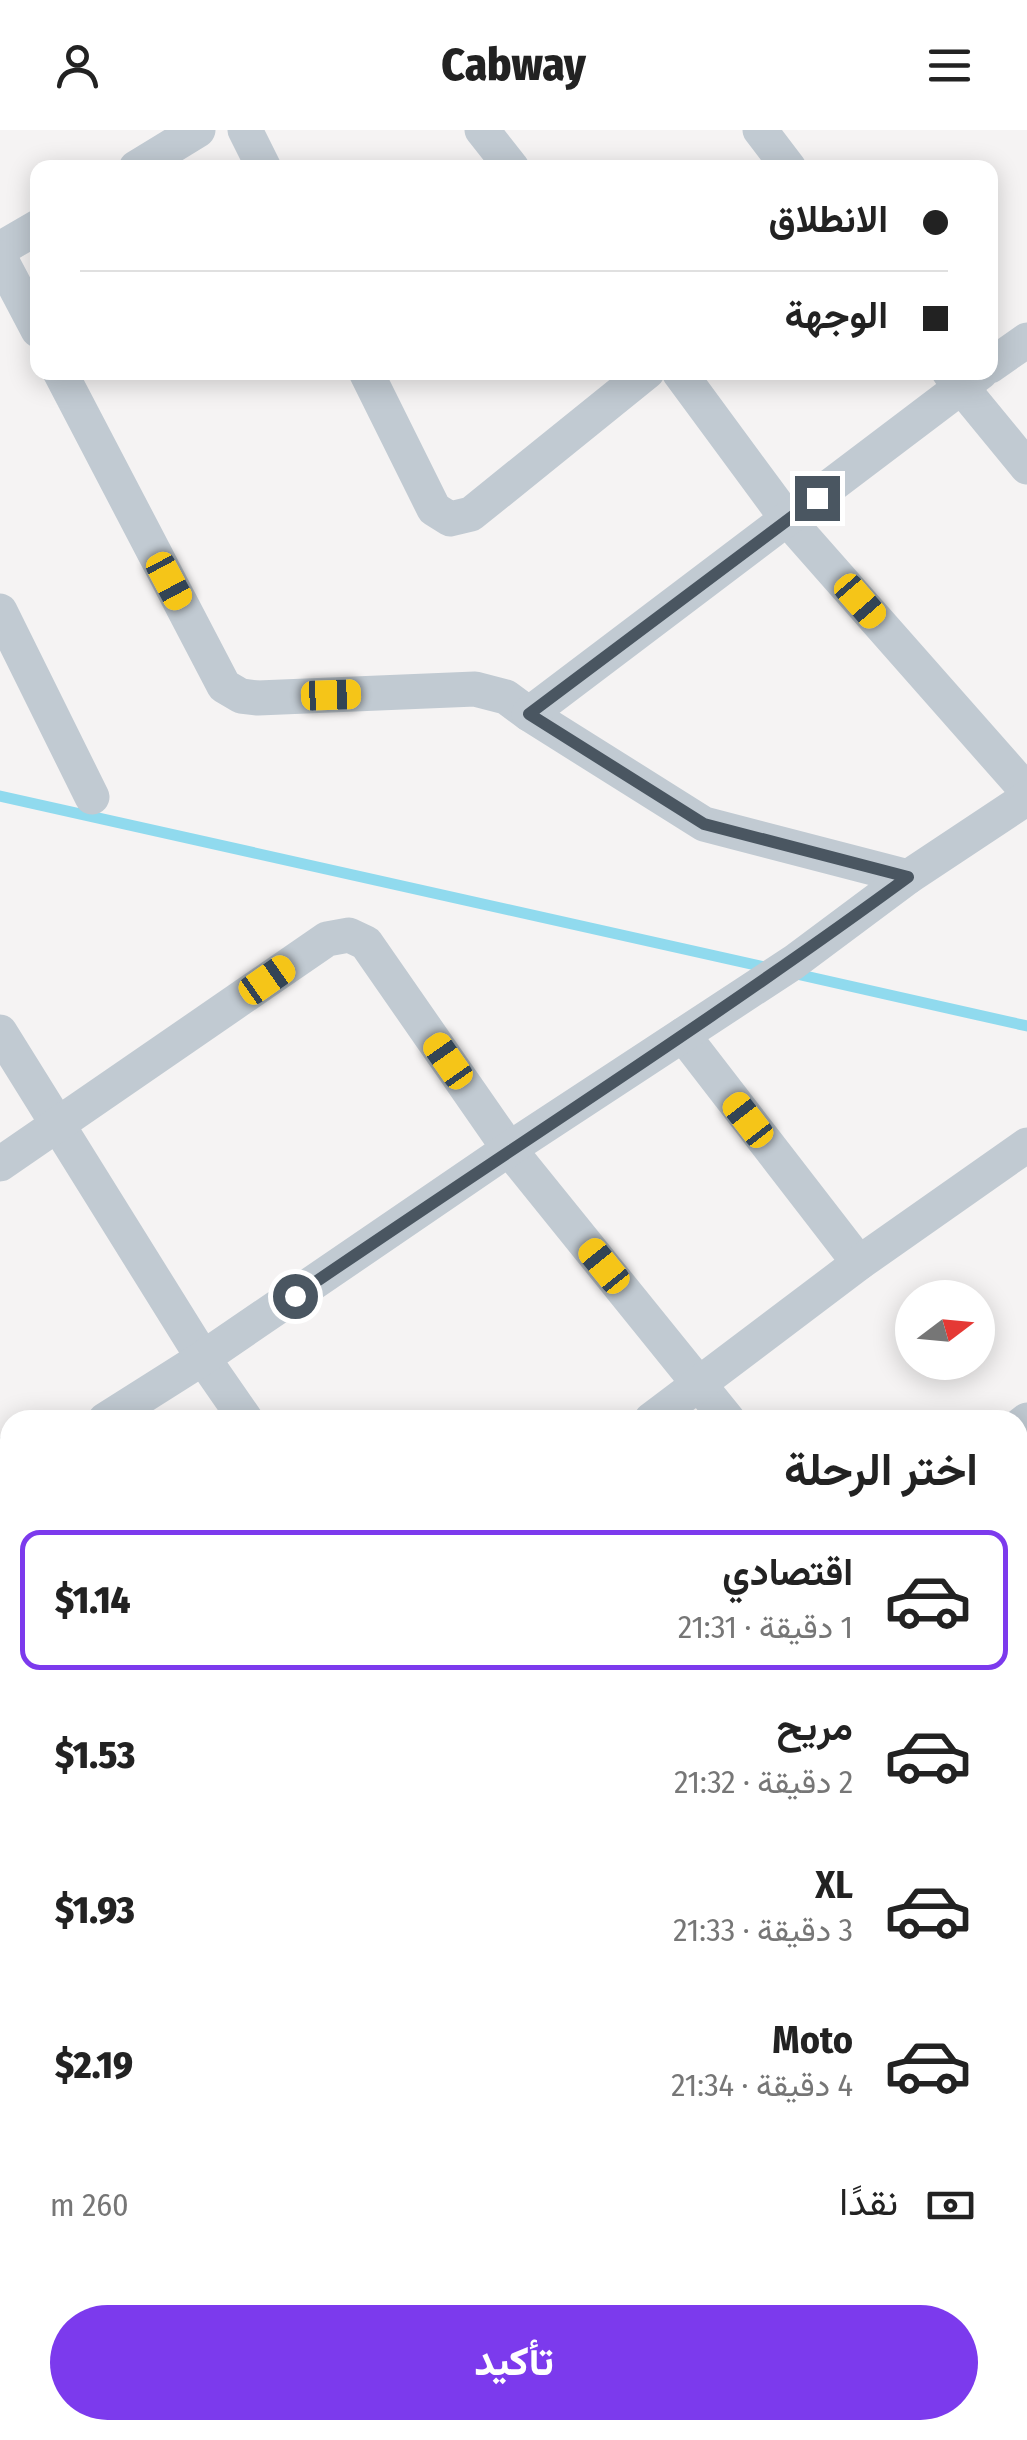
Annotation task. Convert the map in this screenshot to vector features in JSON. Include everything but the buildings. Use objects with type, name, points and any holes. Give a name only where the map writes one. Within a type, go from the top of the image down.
[{"type":"street","points":[[149,160],[198,130]]},
{"type":"street","points":[[245,130],[260,160]]},
{"type":"street","points":[[482,130],[506,160]]},
{"type":"street","points":[[760,130],[783,160]]},
{"type":"street","points":[[0,249],[30,232]]},
{"type":"street","points":[[0,258],[30,315]]},
{"type":"street","points":[[998,360],[1027,340]]},
{"type":"street","points":[[64,380],[224,686],[241,696],[258,698],[476,689],[506,697],[704,824],[908,877]]},
{"type":"street","points":[[370,380],[434,509],[450,519],[472,514],[637,380]]},
{"type":"street","points":[[121,1410],[794,962],[1027,794],[788,520],[685,380]]},
{"type":"street","points":[[529,714],[788,520],[959,380]]},
{"type":"street","points":[[965,380],[1027,467]]},
{"type":"street","points":[[0,611],[92,797]]},
{"type":"street","points":[[0,1164],[327,938],[349,934],[366,944],[509,1149],[720,1410]]},
{"type":"street","points":[[0,1032],[239,1410]]},
{"type":"street","points":[[682,1035],[858,1263]]},
{"type":"street","points":[[664,1410],[858,1263],[1027,1145]]},
{"type":"waterway","points":[[0,796],[769,968]]},
{"type":"waterway","points":[[792,973],[1027,1026]]},
{"type":"route","points":[[295,1296],[509,1149],[794,962],[908,877],[704,824],[529,714],[817,498]]}]
